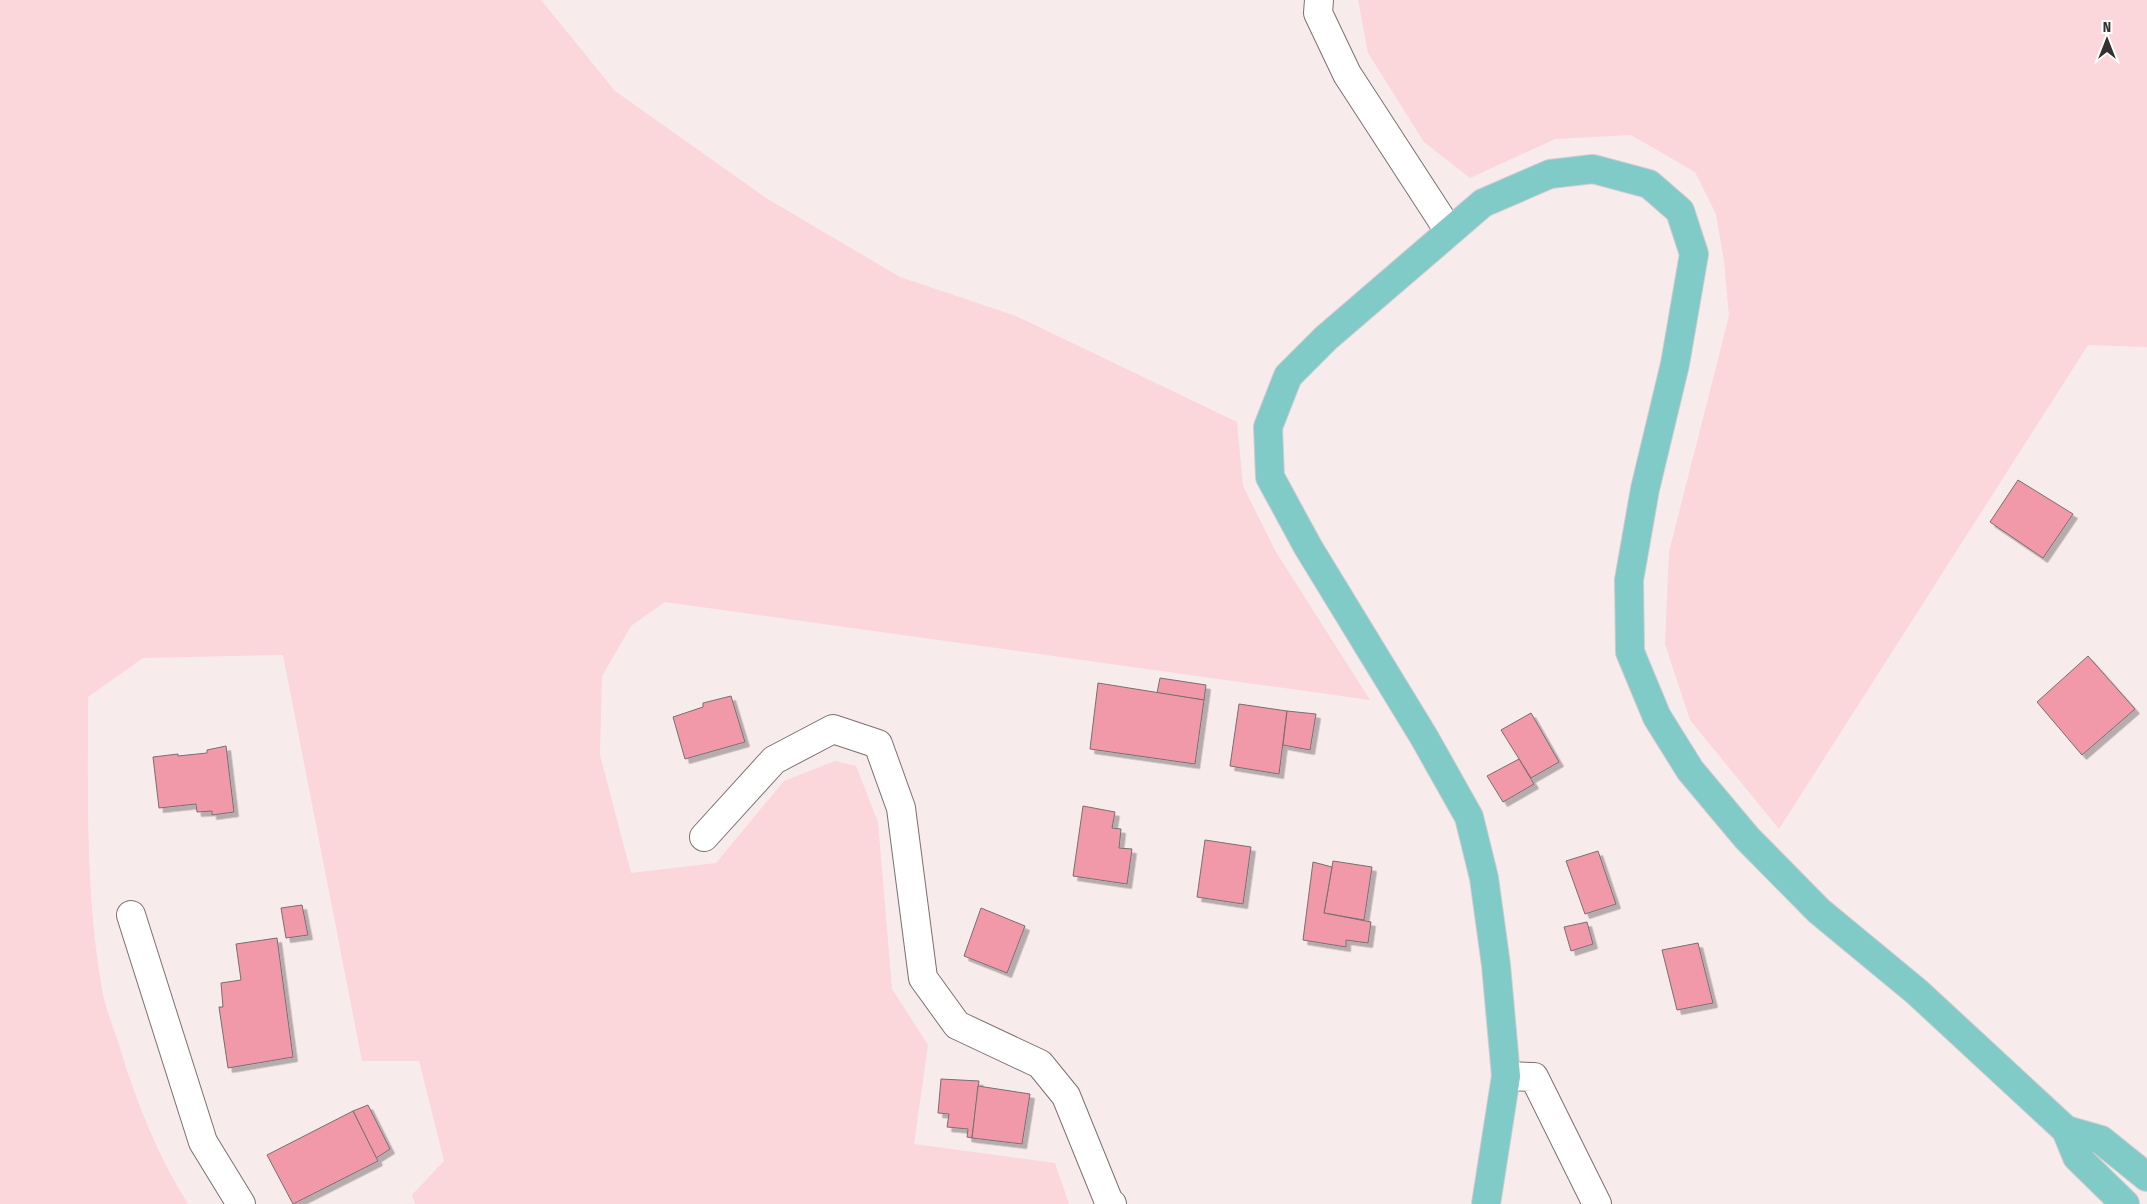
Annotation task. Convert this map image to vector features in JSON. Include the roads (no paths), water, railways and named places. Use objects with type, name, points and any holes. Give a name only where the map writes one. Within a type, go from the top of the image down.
[{"type":"main road","points":[[1486,1204],[1506,1076],[1496,965],[1484,878],[1469,817],[1424,737],[1308,547],[1270,477],[1268,427],[1288,376],[1326,338],[1483,203],[1550,174],[1593,169],[1649,184],[1680,211],[1694,254],[1675,364],[1646,489],[1629,580],[1630,652],[1657,717],[1690,770],[1747,838],[1818,911],[1917,992],[2066,1130],[2078,1157],[2125,1204]]},
{"type":"main road","points":[[2066,1130],[2101,1140],[2147,1177]]},
{"type":"street","points":[[1319,0],[1318,13],[1347,74],[1450,231]]},
{"type":"street","points":[[704,837],[774,760],[833,729],[878,744],[901,808],[923,978],[957,1025],[1040,1064],[1066,1096],[1109,1202],[1112,1204]]},
{"type":"street","points":[[131,915],[203,1142],[241,1204]]},
{"type":"street","points":[[1506,1076],[1534,1077],[1597,1204]]}]
